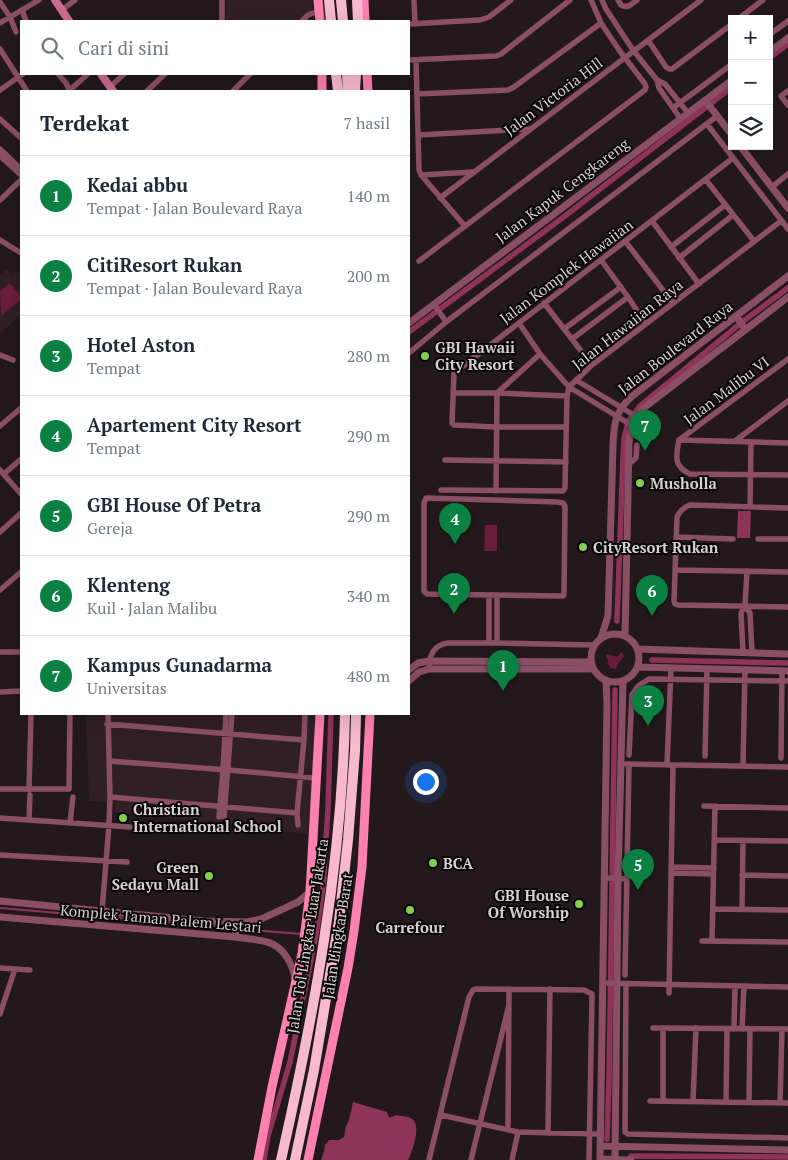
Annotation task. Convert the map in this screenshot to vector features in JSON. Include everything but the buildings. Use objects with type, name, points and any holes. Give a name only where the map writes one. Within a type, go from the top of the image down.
[{"type":"highway","points":[[329,0],[331,20]]},
{"type":"highway","points":[[342,0],[343,20]]},
{"type":"highway","points":[[348,0],[348,20]]},
{"type":"highway","points":[[358,0],[358,20]]},
{"type":"highway","points":[[336,75],[338,90]]},
{"type":"highway","points":[[347,75],[348,90]]},
{"type":"highway","points":[[354,90],[356,75]]},
{"type":"highway","name":"Jalan Tol Lingkar Luar Jakarta","points":[[281,1160],[301,1069],[327,920],[338,830],[345,715]]},
{"type":"highway","name":"Jalan Tol Lingkar Luar Jakarta","points":[[295,1160],[314,1070],[339,921],[354,761],[356,715]]},
{"type":"main road","points":[[55,0],[67,20]]},
{"type":"main road","points":[[318,0],[320,20]]},
{"type":"main road","points":[[364,0],[365,20]]},
{"type":"main road","points":[[102,75],[111,89]]},
{"type":"main road","points":[[322,75],[322,90]]},
{"type":"main road","points":[[368,75],[368,90]]},
{"type":"main road","points":[[258,1160],[272,1087],[296,982],[310,892],[320,715]]},
{"type":"main road","name":"Jalan Lingkar Barat","points":[[308,1160],[354,931],[362,867],[371,715]]},
{"type":"street","points":[[0,23],[39,0]]},
{"type":"street","points":[[62,10],[75,0]]},
{"type":"street","points":[[222,0],[222,20]]},
{"type":"street","points":[[414,0],[412,24],[480,20],[488,17],[511,0]]},
{"type":"street","points":[[464,225],[421,175],[419,170],[417,94],[412,60],[496,56],[570,0]]},
{"type":"street","points":[[419,261],[464,225],[645,90],[645,84],[602,23],[591,0]]},
{"type":"street","points":[[602,0],[633,50],[657,80],[659,88],[680,118]]},
{"type":"street","points":[[618,0],[621,5],[626,7],[637,0]]},
{"type":"street","name":"Jalan Victoria Hill","points":[[440,198],[701,0]]},
{"type":"street","points":[[743,15],[763,0]]},
{"type":"street","points":[[0,2],[10,17],[16,32]]},
{"type":"street","points":[[22,10],[26,20]]},
{"type":"street","points":[[303,20],[308,15],[319,11]]},
{"type":"street","points":[[773,32],[788,21]]},
{"type":"street","points":[[417,94],[508,90],[602,23]]},
{"type":"street","points":[[648,40],[666,68],[672,69],[728,27]]},
{"type":"street","points":[[773,49],[788,38]]},
{"type":"street","points":[[0,49],[20,75]]},
{"type":"street","points":[[673,108],[728,67]]},
{"type":"street","points":[[59,75],[69,89],[76,88],[87,75]]},
{"type":"street","points":[[111,89],[123,75]]},
{"type":"street","points":[[148,90],[164,75]]},
{"type":"street","points":[[234,90],[249,75]]},
{"type":"street","points":[[0,90],[21,76],[27,90]]},
{"type":"street","points":[[657,80],[666,84],[688,113]]},
{"type":"street","name":"Jalan Kapuk Cengkareng","points":[[410,322],[728,83]]},
{"type":"street","points":[[788,91],[781,96],[788,105]]},
{"type":"street","points":[[705,101],[728,130]]},
{"type":"street","points":[[410,352],[446,322],[707,124],[715,113]]},
{"type":"street","points":[[0,119],[20,137]]},
{"type":"street","points":[[707,124],[788,230]]},
{"type":"street","points":[[418,135],[530,129]]},
{"type":"street","points":[[0,149],[20,168]]},
{"type":"street","points":[[743,150],[788,208]]},
{"type":"street","points":[[0,156],[20,174]]},
{"type":"street","name":"Jalan Komplek Hawaiian","points":[[496,427],[456,426],[452,423],[454,373],[733,158]]},
{"type":"street","points":[[421,175],[473,172]]},
{"type":"street","points":[[772,187],[788,174]]},
{"type":"street","points":[[706,180],[754,241]]},
{"type":"street","points":[[0,200],[20,181]]},
{"type":"street","points":[[671,247],[725,205]]},
{"type":"street","points":[[679,258],[733,215]]},
{"type":"street","points":[[652,221],[699,284]]},
{"type":"street","name":"Jalan Hawaiian Raya","points":[[496,491],[562,491],[565,488],[567,396],[569,387],[592,365],[781,221]]},
{"type":"street","points":[[0,240],[20,253]]},
{"type":"street","points":[[625,242],[673,303]]},
{"type":"street","points":[[601,260],[646,324]]},
{"type":"street","name":"Jalan Boulevard Raya","points":[[601,638],[608,616],[613,431],[618,417],[630,397],[737,317],[788,276]]},
{"type":"street","points":[[564,329],[621,287]]},
{"type":"street","points":[[572,339],[628,297]]},
{"type":"street","name":"Jalan Boulevard Raya","points":[[625,636],[630,435],[631,425],[635,416],[744,328],[788,297]]},
{"type":"street","points":[[544,304],[592,365]]},
{"type":"street","points":[[435,305],[446,322]]},
{"type":"street","points":[[737,317],[744,328]]},
{"type":"street","points":[[519,323],[540,354],[569,387],[631,425]]},
{"type":"street","points":[[441,490],[496,491],[497,393],[540,354]]},
{"type":"street","points":[[0,355],[13,360]]},
{"type":"street","name":"Jalan Malibu VI","points":[[679,440],[788,359]]},
{"type":"street","points":[[576,380],[635,416]]},
{"type":"street","points":[[453,393],[567,396]]},
{"type":"street","points":[[594,402],[598,394]]},
{"type":"street","points":[[735,442],[788,401]]},
{"type":"street","points":[[0,426],[20,409]]},
{"type":"street","points":[[496,427],[566,427]]},
{"type":"street","points":[[788,443],[679,440],[676,455],[680,467],[690,474],[788,475]]},
{"type":"street","points":[[750,507],[751,442]]},
{"type":"street","points":[[629,464],[636,458],[637,445]]},
{"type":"street","points":[[20,460],[2,472],[20,493]]},
{"type":"street","points":[[446,460],[566,462]]},
{"type":"street","points":[[426,498],[557,502],[565,504],[564,595],[489,595],[426,594],[424,591],[424,502],[426,498]]},
{"type":"street","points":[[788,508],[686,506],[679,512],[677,517],[674,601],[678,605],[788,607]]},
{"type":"street","points":[[0,532],[20,514]]},
{"type":"street","points":[[676,537],[733,538]]},
{"type":"street","points":[[758,538],[788,539]]},
{"type":"street","points":[[675,570],[788,572]]},
{"type":"street","points":[[743,652],[741,613],[745,606],[746,571]]},
{"type":"street","points":[[0,590],[20,573]]},
{"type":"street","points":[[489,595],[489,643]]},
{"type":"street","points":[[497,595],[497,643]]},
{"type":"street","points":[[745,606],[750,614],[752,653]]},
{"type":"street","points":[[613,634],[630,639],[637,649],[639,660],[638,667],[632,675],[618,682],[606,680],[598,676],[592,666],[591,653],[594,645],[601,638],[613,634]]},
{"type":"street","points":[[410,679],[429,665],[431,654],[441,644],[594,645]]},
{"type":"street","points":[[637,649],[788,654]]},
{"type":"street","points":[[0,652],[20,652]]},
{"type":"street","points":[[410,669],[418,663],[484,666],[592,666]]},
{"type":"street","points":[[638,667],[785,671],[780,758]]},
{"type":"street","points":[[669,993],[671,668]]},
{"type":"street","points":[[705,756],[707,669]]},
{"type":"street","points":[[743,766],[745,670]]},
{"type":"street","points":[[629,755],[632,695],[638,686],[649,679],[785,681]]},
{"type":"street","points":[[606,680],[616,1018],[615,1160]]},
{"type":"street","points":[[623,680],[620,817],[611,878],[604,983],[600,1160],[631,1160]]},
{"type":"street","points":[[0,692],[20,691]]},
{"type":"street","points":[[29,820],[31,715]]},
{"type":"street","points":[[0,789],[30,792],[69,789],[70,715]]},
{"type":"street","points":[[102,912],[110,797],[108,715]]},
{"type":"street","points":[[226,715],[228,733]]},
{"type":"street","points":[[221,817],[228,733],[232,715]]},
{"type":"street","points":[[298,825],[297,813],[305,715]]},
{"type":"street","points":[[107,724],[304,740]]},
{"type":"street","points":[[108,761],[316,778]]},
{"type":"street","points":[[621,764],[788,767]]},
{"type":"street","points":[[625,975],[629,764]]},
{"type":"street","points":[[70,823],[73,797]]},
{"type":"street","points":[[110,797],[297,813]]},
{"type":"street","points":[[704,806],[788,808]]},
{"type":"street","points":[[712,941],[715,806]]},
{"type":"street","points":[[620,817],[628,817]]},
{"type":"street","points":[[0,818],[130,827]]},
{"type":"street","points":[[715,840],[788,841]]},
{"type":"street","points":[[742,909],[743,841]]},
{"type":"street","points":[[0,855],[127,862]]},
{"type":"street","points":[[671,870],[714,871]]},
{"type":"street","points":[[742,875],[788,876]]},
{"type":"street","points":[[611,878],[627,879]]},
{"type":"street","name":"Komplek Taman Palem Lestari","points":[[0,917],[236,929],[247,922],[261,919],[298,902],[310,892]]},
{"type":"street","name":"Komplek Taman Palem Lestari","points":[[0,901],[204,921],[236,929],[278,947],[289,961],[296,982]]},
{"type":"street","points":[[713,908],[788,910]]},
{"type":"street","points":[[702,940],[788,942]]},
{"type":"street","points":[[0,968],[30,970]]},
{"type":"street","points":[[0,1014],[15,969]]},
{"type":"street","points":[[604,983],[788,987]]},
{"type":"street","points":[[626,984],[625,1132],[628,1134],[647,1135],[788,1138]]},
{"type":"street","points":[[726,1102],[730,1029],[735,986]]},
{"type":"street","points":[[742,1029],[744,986]]},
{"type":"street","points":[[429,1160],[471,993],[476,989],[584,990],[592,994],[589,1160]]},
{"type":"street","points":[[508,1130],[509,989]]},
{"type":"street","points":[[548,1133],[550,989]]},
{"type":"street","points":[[471,1160],[509,1004]]},
{"type":"street","points":[[616,1018],[626,1018]]},
{"type":"street","points":[[653,1028],[785,1029],[780,1103]]},
{"type":"street","points":[[663,1028],[663,1101]]},
{"type":"street","points":[[693,1101],[696,1028]]},
{"type":"street","points":[[749,1102],[750,1029]]},
{"type":"street","points":[[616,1062],[626,1062]]},
{"type":"street","points":[[650,1101],[788,1103]]},
{"type":"street","points":[[615,1110],[625,1111]]},
{"type":"street","points":[[441,1114],[518,1132],[600,1134]]},
{"type":"street","points":[[512,1160],[518,1132]]},
{"type":"street","points":[[647,1135],[647,1147]]},
{"type":"street","points":[[600,1146],[788,1150]]},
{"type":"shaded area","points":[[226,0],[312,0],[313,11],[303,20],[226,20]]},
{"type":"shaded area","points":[[7,269],[11,274],[16,270],[20,275],[20,316],[0,333],[0,275]]},
{"type":"shaded area","points":[[10,283],[20,296],[20,300],[1,316],[0,291]]},
{"type":"shaded area","points":[[738,511],[751,511],[750,538],[737,538]]},
{"type":"shaded area","points":[[485,525],[497,525],[497,551],[484,551]]},
{"type":"shaded area","points":[[622,652],[624,656],[616,669],[611,668],[608,664],[607,654],[617,657]]},
{"type":"shaded area","points":[[86,715],[315,715],[313,778],[308,834],[114,812],[115,802],[89,801]]},
{"type":"shaded area","points":[[353,1102],[387,1112],[389,1118],[396,1115],[412,1119],[415,1122],[414,1145],[408,1160],[321,1160],[325,1145],[329,1140],[339,1140],[344,1137]]},
{"type":"waterway","points":[[773,55],[788,44]]},
{"type":"waterway","points":[[410,331],[565,216],[728,90]]},
{"type":"waterway","points":[[617,621],[623,457],[624,439],[628,422],[640,406],[746,319],[788,288]]},
{"type":"waterway","points":[[652,660],[788,663]]},
{"type":"waterway","points":[[607,1139],[615,690]]},
{"type":"waterway","points":[[264,1160],[268,1136],[290,1062],[316,935],[323,887],[331,715]]},
{"type":"waterway","points":[[0,908],[234,928]]},
{"type":"waterway","points":[[239,929],[302,934]]},
{"type":"waterway","points":[[309,934],[316,935]]},
{"type":"waterway","points":[[631,1156],[788,1157]]},
{"type":"place","name":"GBI Hawaii City Resort","points":[[425,356]]},
{"type":"place","name":"Kampus Gunadarma","points":[[645,451]]},
{"type":"place","name":"Musholla","points":[[640,483]]},
{"type":"place","name":"Apartement City Resort","points":[[455,544]]},
{"type":"place","name":"CityResort Rukan","points":[[583,547]]},
{"type":"place","name":"CitiResort Rukan","points":[[454,614]]},
{"type":"place","name":"Klenteng","points":[[652,616]]},
{"type":"place","name":"Kedai abbu","points":[[503,691]]},
{"type":"place","name":"Hotel Aston","points":[[648,726]]},
{"type":"place","name":"Christian International School","points":[[123,818]]},
{"type":"place","name":"BCA","points":[[433,863]]},
{"type":"place","name":"Green Sedayu Mall","points":[[209,876]]},
{"type":"place","name":"GBI House Of Petra","points":[[638,890]]},
{"type":"place","name":"GBI House Of Worship","points":[[579,904]]},
{"type":"place","name":"Carrefour","points":[[410,910]]}]
